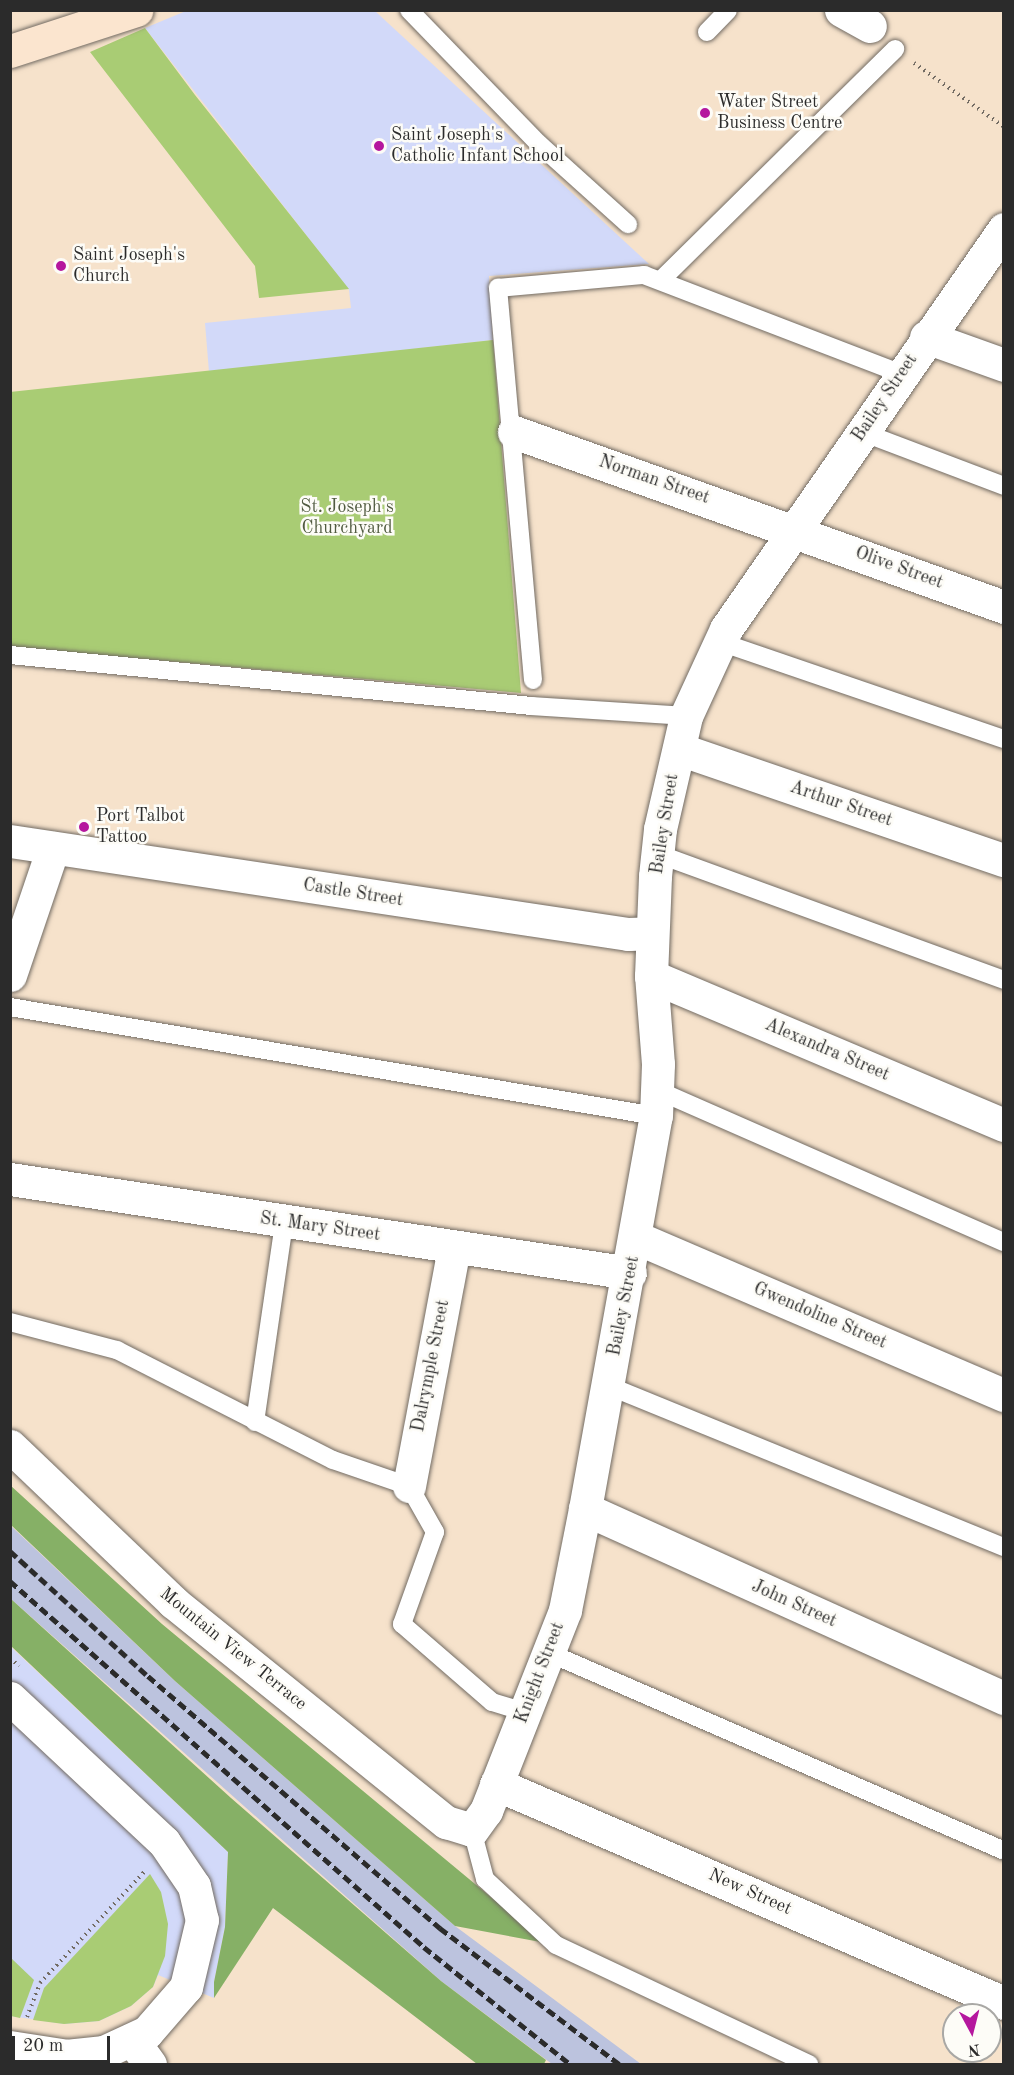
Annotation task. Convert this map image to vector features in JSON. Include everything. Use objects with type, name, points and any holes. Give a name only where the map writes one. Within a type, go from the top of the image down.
[{"type":"street","points":[[10,51],[24,43],[92,18],[136,10]]},
{"type":"street","points":[[836,17],[870,26]]},
{"type":"street","name":"Bailey Street","points":[[585,1509],[637,1238],[657,1103],[651,975],[652,933],[658,854],[686,716],[720,642],[794,529],[926,337],[1004,229]]},
{"type":"street","points":[[926,337],[1004,365]]},
{"type":"street","name":"Norman Street","points":[[514,432],[794,529]]},
{"type":"street","name":"Olive Street","points":[[794,529],[1004,607]]},
{"type":"street","name":"Arthur Street","points":[[679,749],[1004,860]]},
{"type":"street","name":"Castle Street","points":[[10,841],[628,934],[652,933]]},
{"type":"street","points":[[10,975],[54,848]]},
{"type":"street","name":"Alexandra Street","points":[[651,975],[1004,1125]]},
{"type":"street","name":"St. Mary Street","points":[[10,1179],[630,1274]]},
{"type":"street","name":"Gwendoline Street","points":[[637,1238],[1004,1395]]},
{"type":"street","name":"Dalrymple Street","points":[[409,1486],[454,1247]]},
{"type":"street","name":"Mountain View Terrace","points":[[10,1446],[173,1602],[446,1822],[472,1830]]},
{"type":"street","name":"Knight Street","points":[[472,1830],[486,1811],[565,1610],[585,1509]]},
{"type":"street","name":"John Street","points":[[585,1509],[1004,1698]]},
{"type":"street","points":[[17,2036],[68,2056],[104,2052],[141,2053],[166,2013],[186,1987],[202,1920],[194,1887],[164,1842],[19,1686]]},
{"type":"street","name":"New Street","points":[[496,1784],[1004,2003]]},
{"type":"lane","points":[[409,10],[539,144],[628,224]]},
{"type":"lane","points":[[707,32],[728,10]]},
{"type":"lane","points":[[661,280],[895,49]]},
{"type":"lane","points":[[533,680],[514,432],[498,288],[644,275],[902,374]]},
{"type":"lane","points":[[862,432],[1004,486]]},
{"type":"lane","points":[[720,642],[1004,739]]},
{"type":"lane","points":[[10,655],[532,706],[686,716]]},
{"type":"lane","points":[[658,854],[1004,980]]},
{"type":"lane","points":[[10,1007],[657,1103],[1004,1242]]},
{"type":"lane","points":[[255,1422],[284,1222]]},
{"type":"lane","points":[[10,1323],[117,1350],[333,1460],[409,1486],[435,1532],[402,1624],[492,1702],[525,1712]]},
{"type":"lane","points":[[609,1386],[1004,1547]]},
{"type":"lane","points":[[547,1652],[1004,1851]]},
{"type":"lane","points":[[472,1830],[485,1879],[556,1945],[809,2064]]},
{"type":"path","points":[[895,49],[1004,127]]},
{"type":"path","points":[[10,1658],[19,1686]]},
{"type":"path","points":[[17,2036],[40,1983],[154,1861],[164,1842]]},
{"type":"shaded area","name":"Saint Joseph's Catholic Infant School","points":[[186,11],[375,11],[649,264],[489,276],[493,340],[209,372],[205,323],[351,308],[349,290],[145,28]]},
{"type":"shaded area","points":[[10,1525],[175,1681],[455,1926],[641,2064],[552,2064],[441,1981],[11,1599]]},
{"type":"shaded area","points":[[10,1646],[228,1852],[225,1927],[214,1982],[214,1998],[158,1975],[153,1987],[131,2006],[99,2021],[64,2024],[11,2016]]},
{"type":"green space","points":[[145,28],[195,95],[349,289],[259,298],[255,266],[90,52]]},
{"type":"green space","name":"St. Joseph's Churchyard","points":[[493,340],[521,693],[11,647],[10,392]]},
{"type":"green space","points":[[10,1485],[162,1624],[546,1943],[455,1926],[175,1681],[11,1525]]},
{"type":"green space","points":[[11,1599],[231,1798],[441,1981],[546,2060],[544,2064],[477,2064],[273,1908],[214,1998],[214,1982],[225,1927],[228,1852],[11,1646]]},
{"type":"green space","points":[[150,1874],[161,1892],[168,1924],[165,1956],[153,1987],[131,2006],[99,2021],[64,2024],[33,2020],[44,1988]]},
{"type":"green space","points":[[11,1958],[34,1980],[20,2018],[11,2016]]},
{"type":"railway","points":[[10,1551],[148,1676],[440,1928],[619,2064]]},
{"type":"railway","points":[[10,1581],[424,1947],[570,2064]]},
{"type":"place","name":"Water Street Business Centre","points":[[705,113]]},
{"type":"place","name":"Saint Joseph's Catholic Infant School","points":[[379,146]]},
{"type":"place","name":"Saint Joseph's Church","points":[[61,266]]},
{"type":"place","name":"Port Talbot Tattoo","points":[[84,827]]}]
